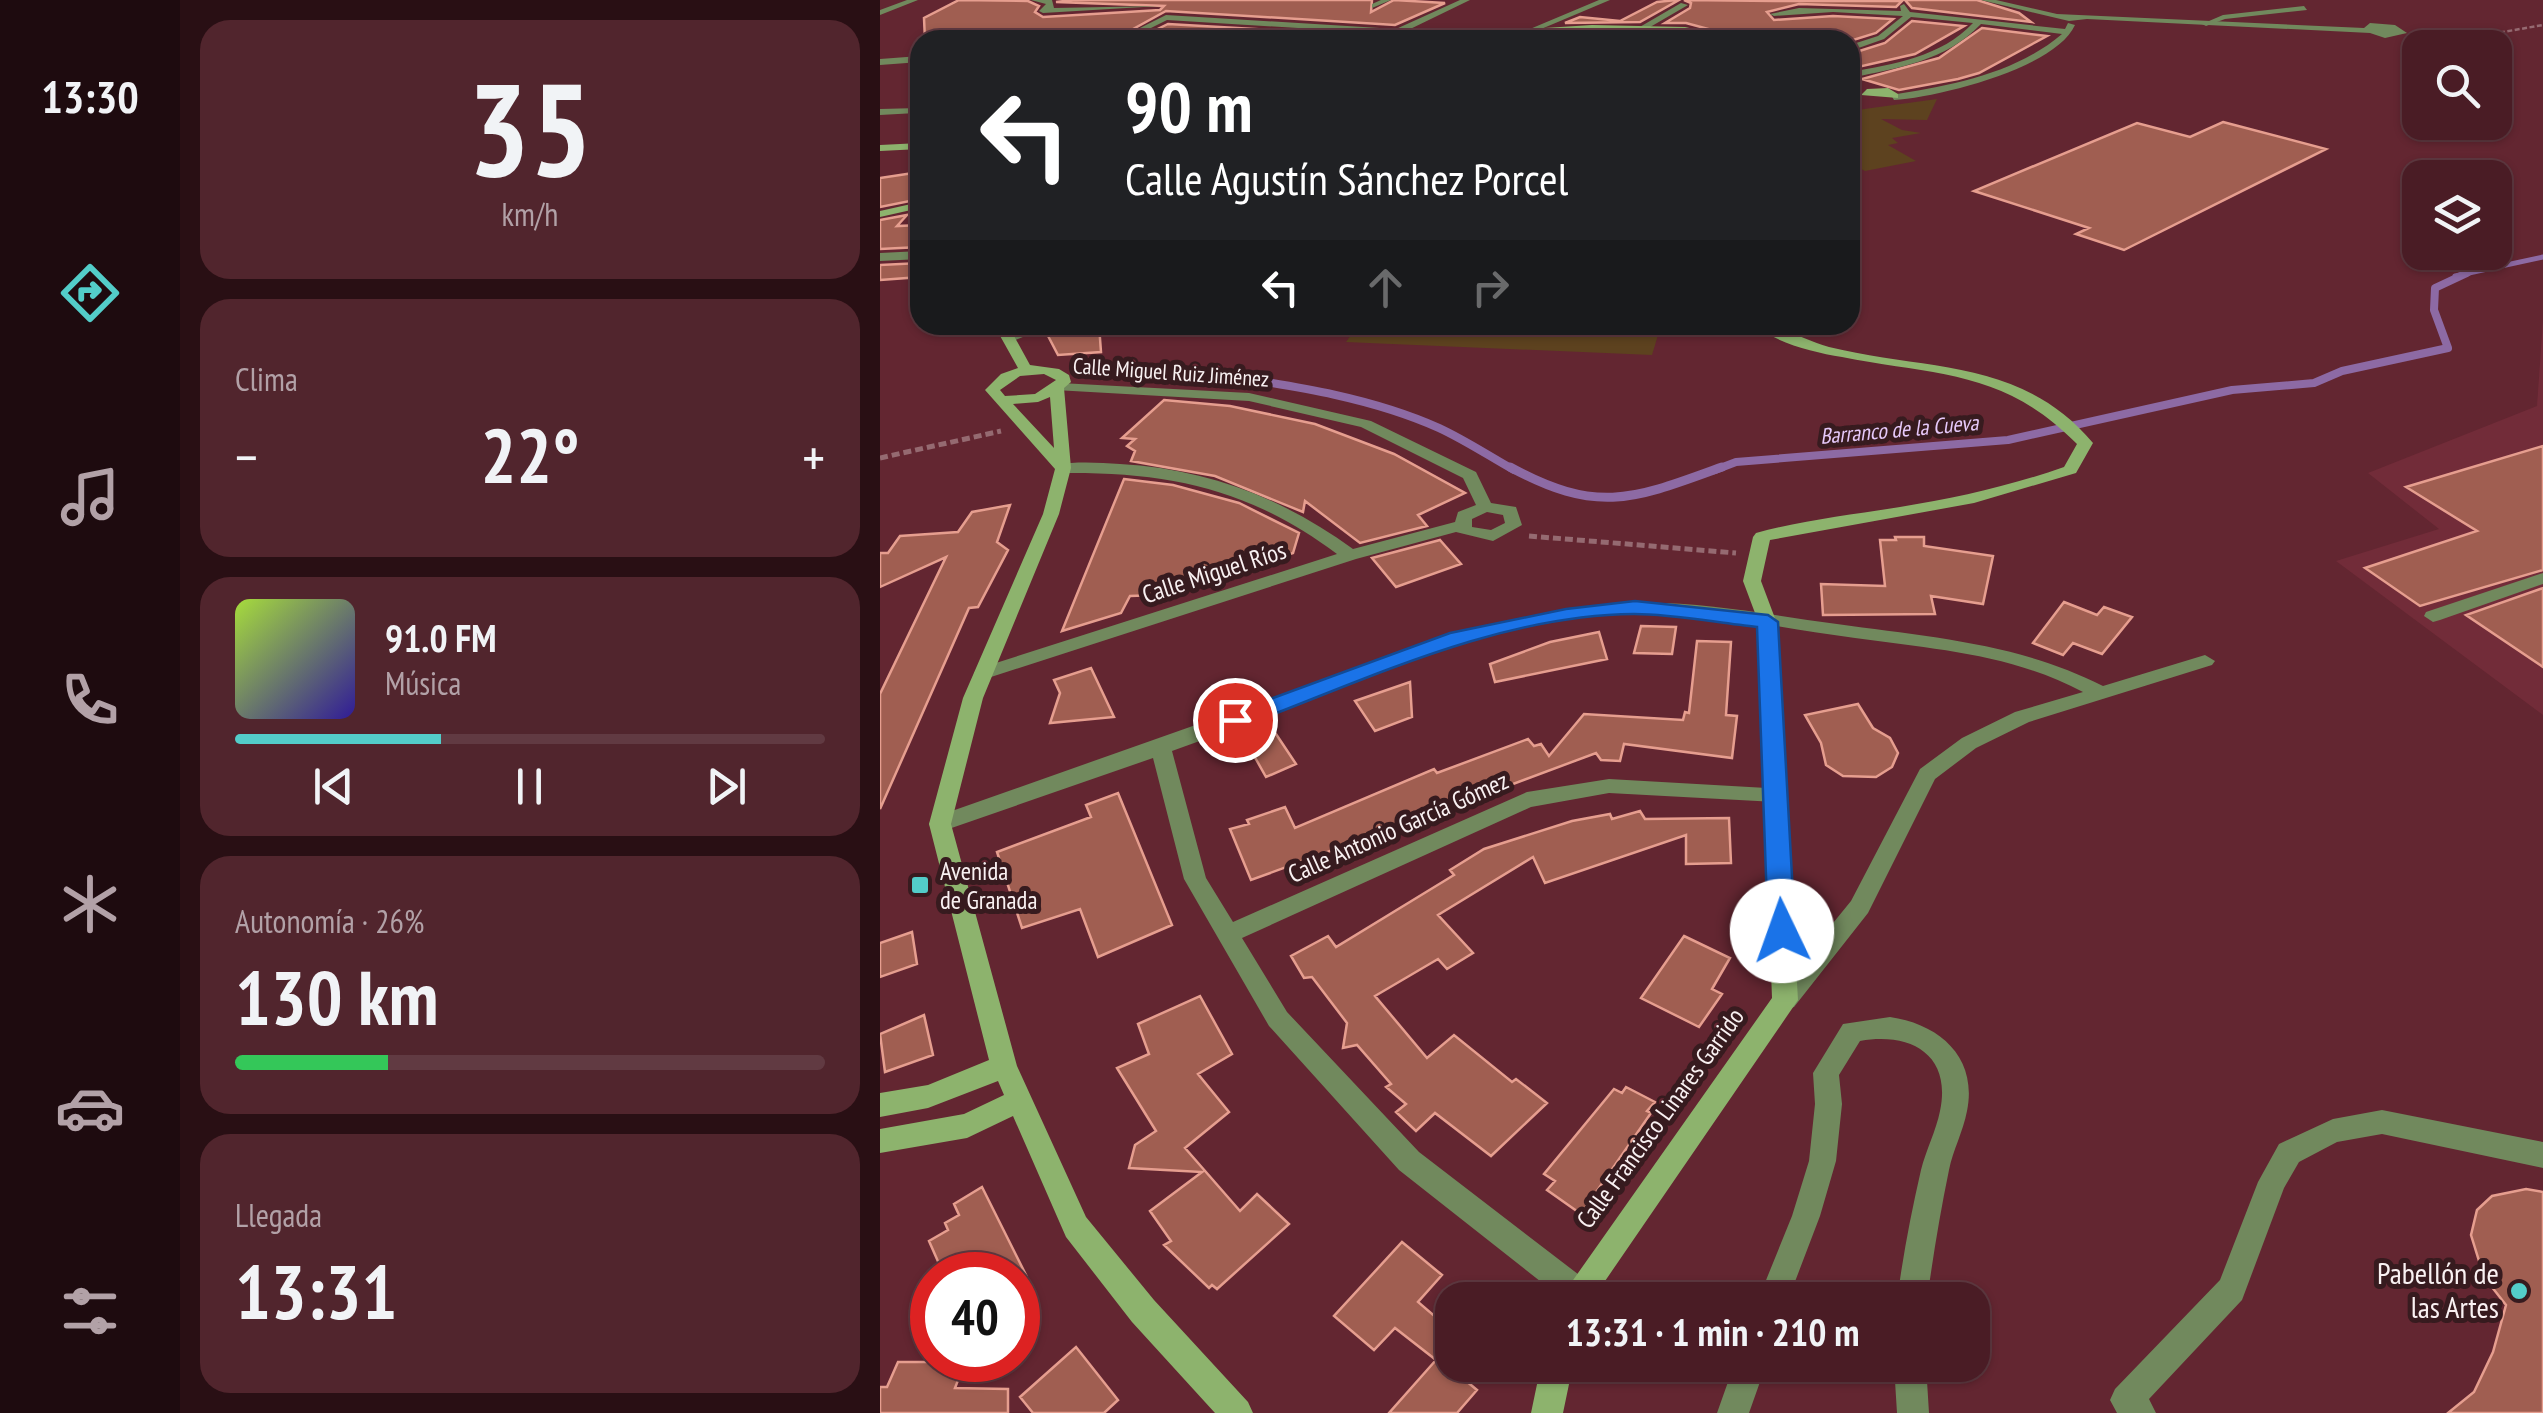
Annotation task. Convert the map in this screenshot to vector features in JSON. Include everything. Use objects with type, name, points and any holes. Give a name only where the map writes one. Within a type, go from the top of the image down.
[{"type":"street","points":[[880,13],[914,0]]},
{"type":"street","points":[[1035,0],[1049,2],[1052,6],[1044,11],[1164,12],[1362,30]]},
{"type":"street","points":[[1256,0],[1308,1]]},
{"type":"street","points":[[1375,6],[1387,0]]},
{"type":"street","points":[[1455,0],[1465,0]]},
{"type":"street","points":[[1406,30],[1465,0]]},
{"type":"street","points":[[1535,30],[1606,0]]},
{"type":"street","points":[[1900,0],[1906,13]]},
{"type":"street","points":[[1985,0],[2061,14],[2206,24],[2369,32],[2366,28],[2370,26],[2386,26],[2404,32],[2397,35]]},
{"type":"street","points":[[1642,28],[1684,5]]},
{"type":"street","points":[[2206,24],[2224,17],[2304,8]]},
{"type":"street","points":[[1774,14],[1807,9],[1906,13],[2068,32]]},
{"type":"street","points":[[1135,30],[1164,12]]},
{"type":"street","points":[[1860,44],[1887,35],[1906,13]]},
{"type":"street","points":[[2061,14],[2074,19],[2086,16]]},
{"type":"street","points":[[1860,84],[1876,95],[1894,97],[1941,94],[1974,85],[2068,32],[2074,19]]},
{"type":"street","points":[[1860,74],[1935,53],[1956,42],[1978,20]]},
{"type":"street","points":[[1302,30],[1309,24]]},
{"type":"street","points":[[1493,30],[1675,30]]},
{"type":"street","points":[[880,62],[910,60]]},
{"type":"street","points":[[1860,105],[1876,95]]},
{"type":"street","points":[[880,112],[910,110]]},
{"type":"street","points":[[880,148],[910,144]]},
{"type":"street","points":[[880,214],[910,208]]},
{"type":"street","points":[[880,257],[910,255]]},
{"type":"street","points":[[1006,335],[1026,370]]},
{"type":"street","points":[[1781,335],[1796,343],[1974,376],[2027,395],[2052,411],[2084,443],[2070,470],[2025,487],[1954,504],[1798,526],[1762,537],[1752,581],[1768,622],[1785,1000]]},
{"type":"street","points":[[1062,468],[1004,400],[993,394],[996,382],[1026,370],[1062,375],[1058,388],[1062,468],[1051,514],[984,673],[940,824],[1004,1066],[1076,1227],[1143,1311],[1237,1413]]},
{"type":"street","points":[[1004,400],[1027,400],[1058,388]]},
{"type":"street","name":"Calle Miguel Ruiz Jiménez","points":[[1058,388],[1249,397],[1366,424],[1470,476],[1485,507],[1503,508],[1514,515],[1509,530]]},
{"type":"street","points":[[1062,468],[1128,466],[1230,487],[1301,518],[1350,554]]},
{"type":"street","points":[[1485,507],[1464,516],[1461,526],[1476,536],[1509,530]]},
{"type":"street","name":"Calle Miguel Ríos","points":[[984,673],[1350,554],[1428,530],[1461,526]]},
{"type":"street","points":[[2433,616],[2543,578]]},
{"type":"street","points":[[940,824],[1161,748],[1458,638],[1566,615],[1635,608],[2011,654],[2073,676],[2100,692]]},
{"type":"street","name":"Calle Francisco Linares Garrido","points":[[1585,1282],[1785,1000],[1860,907],[1927,774],[1969,743],[2022,717],[2205,661]]},
{"type":"street","points":[[1161,748],[1195,879],[1278,1019],[1409,1162],[1558,1282]]},
{"type":"street","name":"Calle Antonio García Gómez","points":[[1228,934],[1527,800],[1609,786],[1776,794]]},
{"type":"street","points":[[1780,1282],[1826,1160],[1832,1114],[1826,1073],[1852,1032],[1877,1026],[1904,1027],[1930,1037],[1950,1062],[1956,1100],[1939,1151],[1915,1282]]},
{"type":"street","points":[[880,1104],[902,1104],[956,1088],[1004,1066]]},
{"type":"street","points":[[880,1141],[967,1126],[1018,1101]]},
{"type":"street","points":[[2140,1413],[2126,1400],[2231,1290],[2272,1182],[2289,1152],[2333,1131],[2382,1122],[2543,1155]]},
{"type":"street","points":[[1547,1413],[1553,1382]]},
{"type":"street","points":[[1733,1413],[1744,1382]]},
{"type":"street","points":[[1911,1382],[1913,1413]]},
{"type":"path","points":[[2397,35],[2446,40],[2543,25]]},
{"type":"path","points":[[880,458],[1025,423]]},
{"type":"path","points":[[1509,530],[1528,536],[1758,555]]},
{"type":"shaded area","points":[[1937,99],[1927,120],[1881,119],[1902,130],[1921,133],[1892,138],[1898,143],[1888,145],[1916,161],[1865,171],[1860,168],[1860,110]]},
{"type":"shaded area","points":[[2543,320],[2543,715],[2336,561],[2439,529],[2368,473],[2537,406]]},
{"type":"shaded area","points":[[1351,335],[1658,335],[1652,355],[1346,342]]},
{"type":"building","points":[[959,0],[1028,1],[1039,6],[1035,12],[1043,17],[1160,10],[1164,6],[1056,2],[1073,0],[1372,0],[1371,12],[1394,0],[1445,3],[1395,25],[1166,11],[1131,30],[925,30],[924,18]]},
{"type":"building","points":[[1679,0],[1640,22],[1565,23],[1580,17],[1620,21],[1657,2]]},
{"type":"building","points":[[1684,0],[1902,1],[1896,7],[1799,4],[1767,12],[1774,20],[1833,16],[1893,19],[1876,33],[1860,38],[1860,30],[1712,30],[1686,23],[1665,23],[1690,8],[1691,3]]},
{"type":"building","points":[[1905,0],[1977,0],[2019,13],[2031,22],[1912,8]]},
{"type":"building","points":[[1912,21],[1964,26],[1915,54],[1860,67],[1860,51],[1885,43]]},
{"type":"building","points":[[1168,24],[1271,30],[1156,30]]},
{"type":"building","points":[[1982,28],[2047,36],[1979,73],[1958,79],[1899,90],[1862,79],[1939,58]]},
{"type":"building","points":[[2223,122],[2326,149],[2124,250],[2076,234],[2089,228],[1974,191],[2137,123],[2190,137]]},
{"type":"building","points":[[910,174],[910,201],[880,207],[880,178]]},
{"type":"building","points":[[907,215],[897,226],[910,225],[910,248],[880,249],[880,220]]},
{"type":"building","points":[[910,264],[910,278],[880,280],[880,265]]},
{"type":"building","points":[[1048,335],[1100,335],[1101,352],[1058,355]]},
{"type":"building","points":[[1164,400],[1230,406],[1315,424],[1394,454],[1465,493],[1418,515],[1427,526],[1360,543],[1305,501],[1303,512],[1215,476],[1131,461],[1135,451],[1127,446],[1135,439],[1122,438]]},
{"type":"building","points":[[2543,446],[2543,570],[2420,606],[2365,568],[2477,531],[2406,487]]},
{"type":"building","points":[[1124,479],[1173,485],[1239,503],[1299,533],[1293,553],[1158,595],[1130,596],[1121,613],[1062,631]]},
{"type":"building","points":[[1010,505],[997,542],[1008,550],[978,607],[969,608],[880,809],[880,694],[946,557],[880,587],[880,553],[888,553],[900,536],[958,532],[972,512]]},
{"type":"building","points":[[1895,537],[1924,537],[1924,546],[1993,556],[1983,604],[1931,596],[1935,614],[1823,615],[1821,584],[1885,586],[1880,540],[1896,540]]},
{"type":"building","points":[[1440,540],[1461,564],[1396,587],[1372,558]]},
{"type":"building","points":[[2543,588],[2543,667],[2466,615]]},
{"type":"building","points":[[2064,602],[2097,615],[2104,607],[2132,617],[2102,654],[2073,643],[2063,655],[2033,643]]},
{"type":"building","points":[[1641,626],[1676,627],[1672,654],[1634,653]]},
{"type":"building","points":[[1599,632],[1607,659],[1495,682],[1490,664],[1550,642]]},
{"type":"building","points":[[1697,641],[1731,642],[1726,715],[1737,716],[1732,758],[1624,744],[1620,761],[1601,760],[1596,753],[1489,793],[1484,786],[1360,840],[1251,880],[1230,829],[1249,824],[1247,820],[1285,807],[1295,828],[1434,769],[1437,773],[1528,739],[1534,746],[1541,744],[1549,756],[1584,714],[1683,720],[1685,712],[1689,713]]},
{"type":"building","points":[[1091,668],[1114,717],[1050,723],[1060,693],[1054,680]]},
{"type":"building","points":[[1410,682],[1412,717],[1375,731],[1355,701]]},
{"type":"building","points":[[1858,704],[1873,728],[1890,738],[1898,753],[1892,767],[1876,777],[1843,776],[1826,765],[1821,743],[1805,715]]},
{"type":"building","points":[[1276,734],[1296,764],[1266,777],[1248,745]]},
{"type":"building","points":[[1118,793],[1172,925],[1098,957],[1080,909],[1022,928],[997,852],[1091,817],[1086,805]]},
{"type":"building","points":[[1640,811],[1645,819],[1729,818],[1731,863],[1686,864],[1686,835],[1545,883],[1533,857],[1438,915],[1473,953],[1447,969],[1438,959],[1375,996],[1427,1058],[1454,1035],[1512,1082],[1516,1079],[1547,1103],[1491,1156],[1435,1113],[1416,1131],[1396,1112],[1406,1104],[1386,1087],[1391,1084],[1357,1045],[1343,1048],[1347,1023],[1312,977],[1304,978],[1291,956],[1328,936],[1336,947],[1454,875],[1450,870],[1484,849],[1572,821],[1610,814],[1612,819]]},
{"type":"building","points":[[912,932],[917,964],[880,977],[880,943]]},
{"type":"building","points":[[1684,936],[1730,958],[1712,989],[1722,994],[1699,1027],[1641,998]]},
{"type":"building","points":[[1200,996],[1232,1054],[1198,1074],[1229,1112],[1185,1148],[1240,1211],[1257,1194],[1289,1224],[1217,1289],[1212,1285],[1209,1288],[1164,1245],[1171,1241],[1150,1211],[1202,1172],[1129,1168],[1135,1145],[1156,1131],[1117,1068],[1149,1054],[1138,1024]]},
{"type":"building","points":[[924,1015],[933,1055],[885,1072],[880,1034]]},
{"type":"building","points":[[1626,1087],[1655,1102],[1581,1214],[1547,1190],[1555,1181],[1544,1174],[1614,1089],[1622,1093]]},
{"type":"building","points":[[982,1187],[1014,1252],[934,1252],[929,1241],[948,1230],[945,1223],[959,1215],[954,1204]]},
{"type":"building","name":"Pabellón de las Artes","points":[[2526,1189],[2543,1192],[2543,1413],[2448,1413],[2474,1392],[2493,1352],[2506,1305],[2484,1277],[2471,1235],[2477,1210],[2492,1196]]},
{"type":"building","points":[[1402,1242],[1442,1275],[1418,1302],[1435,1316],[1435,1359],[1395,1328],[1374,1350],[1334,1316]]},
{"type":"building","points":[[1076,1347],[1118,1400],[1104,1413],[1033,1413],[1020,1397]]},
{"type":"building","points":[[1435,1361],[1435,1382],[1467,1382],[1477,1390],[1457,1413],[1389,1413]]},
{"type":"building","points":[[898,1362],[910,1362],[910,1382],[957,1382],[955,1388],[1008,1389],[1008,1413],[880,1413],[880,1387],[887,1387]]},
{"type":"waterway","name":"Barranco de la Cueva","points":[[2465,274],[2543,257]]},
{"type":"waterway","name":"Barranco de la Cueva","points":[[1715,470],[1736,462],[2008,440],[2232,390],[2314,383],[2342,371],[2448,348],[2434,310],[2435,288],[2465,274]]},
{"type":"waterway","name":"Barranco de la Cueva","points":[[2455,276],[2465,274]]},
{"type":"waterway","name":"Barranco de la Cueva","points":[[1196,371],[1320,392],[1410,416],[1514,470]]},
{"type":"waterway","name":"Barranco de la Cueva","points":[[1510,467],[1568,492],[1593,497],[1639,494],[1722,467]]},
{"type":"place","name":"Avenida de Granada","points":[[920,885]]},
{"type":"place","name":"Pabellón de las Artes","points":[[2519,1291]]},
{"type":"route","points":[[1235,720],[1458,638],[1566,615],[1635,608],[1768,622],[1782,931]]}]
